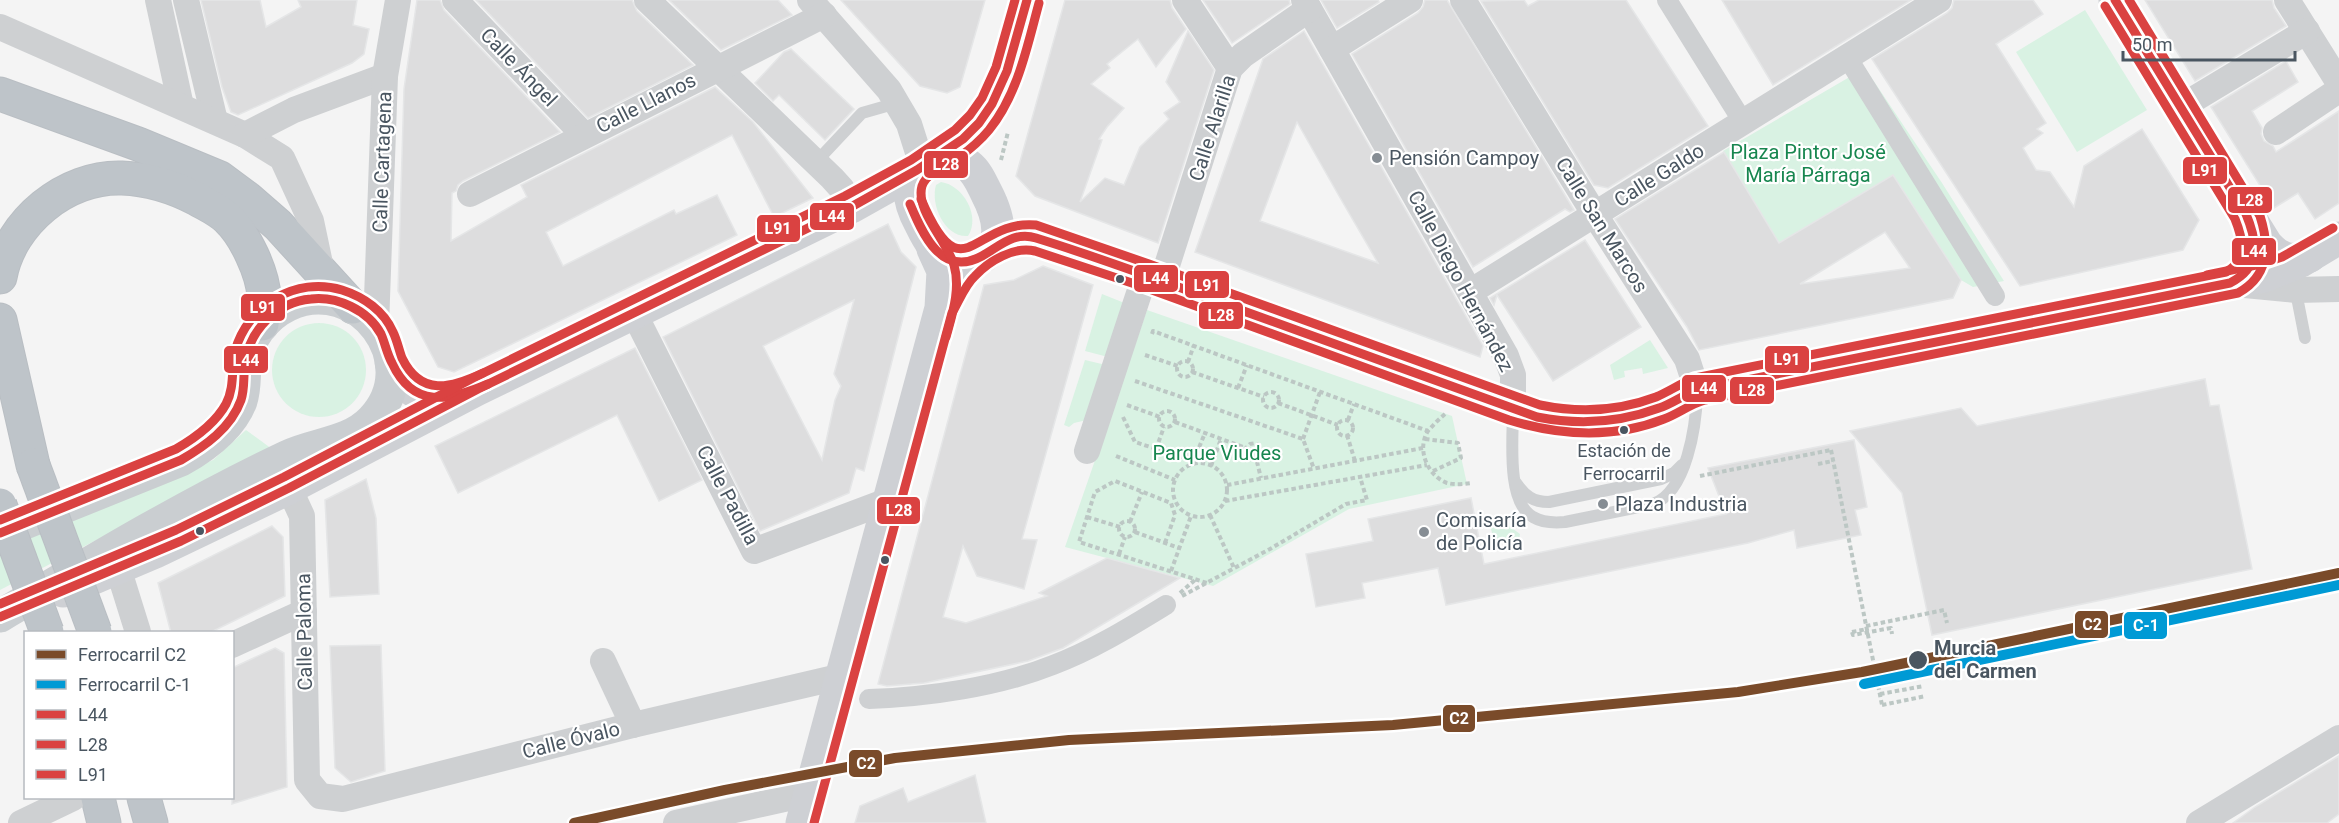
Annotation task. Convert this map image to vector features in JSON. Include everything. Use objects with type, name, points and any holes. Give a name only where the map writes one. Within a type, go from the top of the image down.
[{"type":"highway","points":[[0,94],[138,144],[220,178],[278,225],[322,274],[365,316]]},
{"type":"highway","points":[[0,277],[10,246],[22,228],[52,199],[98,180],[121,178],[146,181],[189,195],[228,218],[241,235],[258,270],[264,295],[262,324]]},
{"type":"highway","points":[[0,320],[33,465]]},
{"type":"highway","points":[[0,388],[33,465],[94,631]]},
{"type":"highway","points":[[0,505],[46,631]]},
{"type":"highway","points":[[98,799],[104,823]]},
{"type":"highway","points":[[144,799],[151,823]]},
{"type":"main road","points":[[0,616],[181,541],[289,488],[478,389],[851,207],[925,165],[963,139],[979,123],[999,92],[1027,0]]},
{"type":"main road","points":[[2115,0],[2246,214],[2266,244],[2293,267]]},
{"type":"main road","points":[[806,808],[941,308],[943,271],[910,204],[911,183],[925,165],[950,157],[969,166],[977,175],[999,222],[997,236],[983,254],[959,275],[941,308]]},
{"type":"main road","points":[[851,207],[885,198],[902,199],[910,204]]},
{"type":"main road","points":[[2230,283],[2246,273],[2255,255],[2255,237],[2246,214]]},
{"type":"main road","points":[[933,249],[951,261],[965,262],[1009,240],[1033,237],[1154,278],[1513,409],[1554,421],[1593,422],[1653,411],[1697,390],[2264,276],[2293,267],[2339,237]]},
{"type":"main road","points":[[0,533],[181,460],[206,445],[225,425],[241,401],[248,350],[262,324],[274,313],[305,299],[330,299],[365,316],[388,349],[391,362],[389,392],[383,406],[364,429],[343,440],[307,448],[286,456],[122,543],[0,616]]},
{"type":"main road","points":[[391,362],[404,383],[420,395],[431,399],[442,399],[478,389]]},
{"type":"street","points":[[158,0],[181,106]]},
{"type":"street","points":[[186,0],[215,121]]},
{"type":"street","name":"Calle Cartagena","points":[[365,316],[385,76],[398,0]]},
{"type":"street","name":"Calle Ángel","points":[[455,0],[584,135]]},
{"type":"street","points":[[647,0],[816,162],[842,189],[851,207]]},
{"type":"street","points":[[1185,0],[1230,68]]},
{"type":"street","points":[[1332,49],[1410,0]]},
{"type":"street","name":"Calle San Marcos","points":[[1463,0],[1595,215],[1687,359],[1697,390]]},
{"type":"street","points":[[1667,0],[1743,122]]},
{"type":"street","name":"Calle Galdo","points":[[1470,292],[1939,0]]},
{"type":"street","points":[[2287,0],[2339,83]]},
{"type":"street","name":"Calle Alarilla","points":[[1087,451],[1154,278],[1230,68],[1306,5]]},
{"type":"street","name":"Calle Diego Hernández","points":[[1306,5],[1470,292],[1511,369],[1513,409]]},
{"type":"street","points":[[817,7],[873,71],[897,103],[909,124],[925,165]]},
{"type":"street","name":"Calle Llanos","points":[[470,194],[718,67],[817,7]]},
{"type":"street","points":[[0,27],[215,121],[245,135],[282,158],[310,221],[322,274]]},
{"type":"street","points":[[2181,107],[2307,31]]},
{"type":"street","points":[[1847,57],[1995,296]]},
{"type":"street","points":[[245,135],[294,110],[385,76]]},
{"type":"street","points":[[2276,132],[2339,90]]},
{"type":"street","points":[[2293,267],[2339,289]]},
{"type":"street","name":"Calle Padilla","points":[[634,313],[754,552],[890,500]]},
{"type":"street","name":"Calle Paloma","points":[[289,488],[302,516],[307,780]]},
{"type":"street","points":[[118,568],[137,631]]},
{"type":"street","points":[[869,699],[897,698],[996,683],[1053,665],[1125,630],[1166,605]]},
{"type":"street","points":[[234,644],[304,612]]},
{"type":"street","points":[[603,661],[633,725]]},
{"type":"street","name":"Calle Óvalo","points":[[307,780],[320,796],[343,799],[633,725],[843,676]]},
{"type":"street","points":[[2199,823],[2339,738]]},
{"type":"street","points":[[21,823],[71,799]]},
{"type":"street","points":[[676,823],[806,808]]},
{"type":"lane","points":[[816,162],[862,113],[897,103]]},
{"type":"lane","points":[[2293,267],[2305,338]]},
{"type":"lane","points":[[1513,409],[1514,480],[1518,497],[1527,513],[1542,521],[1565,522],[1660,502],[1671,492],[1686,461],[1693,435],[1697,390]]},
{"type":"lane","points":[[1514,480],[1530,498],[1538,502],[1549,502],[1661,479],[1674,473],[1686,461]]},
{"type":"path","points":[[1001,168],[1001,155],[1010,124]]},
{"type":"path","points":[[1150,339],[1153,331],[1428,431]]},
{"type":"path","points":[[1188,362],[1194,345]]},
{"type":"path","points":[[1142,364],[1148,347]]},
{"type":"path","points":[[1144,355],[1178,366]]},
{"type":"path","points":[[1182,362],[1188,362],[1192,366],[1192,372],[1182,377],[1178,372],[1178,366],[1182,362]]},
{"type":"path","points":[[1238,388],[1247,365]]},
{"type":"path","points":[[1192,372],[1264,397]]},
{"type":"path","points":[[1133,389],[1138,373]]},
{"type":"path","points":[[1135,381],[1303,439]]},
{"type":"path","points":[[1274,392],[1278,397],[1278,403],[1274,407],[1268,407],[1264,403],[1264,397],[1274,392]]},
{"type":"path","points":[[1314,469],[1303,439],[1320,392]]},
{"type":"path","points":[[1130,397],[1123,417],[1135,442],[1181,458],[1198,450],[1205,433]]},
{"type":"path","points":[[1278,403],[1338,425]]},
{"type":"path","points":[[1348,420],[1354,404]]},
{"type":"path","points":[[1127,405],[1160,417]]},
{"type":"path","points":[[1164,412],[1170,412],[1175,416],[1175,422],[1171,427],[1164,427],[1160,423],[1160,417],[1164,412]]},
{"type":"path","points":[[1445,414],[1428,431],[1425,439],[1423,448],[1427,465],[1440,480],[1450,484],[1471,483]]},
{"type":"path","points":[[1342,420],[1348,420],[1353,424],[1353,430],[1347,435],[1342,435],[1338,431],[1338,425],[1342,420]]},
{"type":"path","points":[[1175,422],[1246,448]]},
{"type":"path","points":[[1156,449],[1164,427]]},
{"type":"path","points":[[1347,435],[1354,461]]},
{"type":"path","points":[[1211,466],[1221,439]]},
{"type":"path","points":[[1425,439],[1458,443],[1462,451],[1461,458],[1431,472]]},
{"type":"path","points":[[1256,443],[1261,448],[1261,454],[1256,458],[1250,458],[1246,454],[1246,448],[1250,444],[1256,443]]},
{"type":"path","points":[[1227,485],[1423,448]]},
{"type":"path","points":[[1700,476],[1831,450],[1882,705],[1926,696]]},
{"type":"path","points":[[1116,456],[1175,480]]},
{"type":"path","points":[[1256,458],[1261,478]]},
{"type":"path","points":[[1818,464],[1833,461]]},
{"type":"path","points":[[1194,464],[1211,466],[1218,470],[1227,485],[1225,501],[1210,515],[1191,516],[1184,512],[1174,497],[1175,480],[1186,467],[1194,464]]},
{"type":"path","points":[[1225,501],[1427,465]]},
{"type":"path","points":[[1166,605],[1347,504],[1367,500],[1360,477]]},
{"type":"path","points":[[1166,543],[1175,515],[1171,503],[1115,481],[1095,492],[1079,542],[1207,583]]},
{"type":"path","points":[[1130,522],[1142,492]]},
{"type":"path","points":[[1210,515],[1234,568]]},
{"type":"path","points":[[1171,571],[1191,516]]},
{"type":"path","points":[[1087,517],[1120,527]]},
{"type":"path","points":[[1124,522],[1130,522],[1135,526],[1135,532],[1125,537],[1120,532],[1120,527],[1124,522]]},
{"type":"path","points":[[1135,532],[1179,549]]},
{"type":"path","points":[[1119,554],[1125,537]]},
{"type":"path","points":[[1892,634],[1891,628],[1853,635],[1852,632],[1944,610],[1947,622]]},
{"type":"path","points":[[1880,694],[1924,686]]},
{"type":"green space","points":[[2085,10],[2147,110],[2077,152],[2016,52]]},
{"type":"green space","name":"Plaza Pintor José María Párraga","points":[[1865,68],[2004,281],[1973,287],[1961,280],[1893,175],[1779,243],[1723,151]]},
{"type":"green space","points":[[941,182],[956,189],[968,203],[972,220],[968,236],[952,232],[941,219],[935,202],[935,193],[936,185]]},
{"type":"green space","points":[[1102,294],[1127,304],[1108,357],[1085,351]]},
{"type":"green space","name":"Parque Viudes","points":[[1147,310],[1452,416],[1467,484],[1349,509],[1213,586],[1065,547]]},
{"type":"green space","points":[[310,323],[328,323],[353,336],[363,352],[366,370],[363,388],[353,404],[328,417],[310,417],[285,404],[272,379],[272,361],[285,336]]},
{"type":"green space","points":[[1650,340],[1668,368],[1643,374],[1642,368],[1624,371],[1625,377],[1614,380],[1610,365]]},
{"type":"green space","points":[[1085,360],[1106,365],[1087,420],[1074,423],[1069,427],[1064,425]]},
{"type":"green space","points":[[246,430],[272,449],[0,590],[0,549],[213,460]]},
{"type":"green space","points":[[1497,514],[1520,534],[1519,540],[1495,543],[1489,522]]},
{"type":"building","points":[[201,0],[260,0],[266,27],[301,7],[298,0],[357,0],[353,25],[369,29],[364,54],[352,63],[238,115],[231,112],[222,87]]},
{"type":"building","points":[[417,0],[440,0],[444,10],[560,132],[458,185],[456,191],[452,193],[451,241],[527,197],[521,185],[715,87],[753,122],[813,198],[774,217],[732,135],[546,232],[563,266],[674,210],[676,214],[717,195],[737,235],[454,372],[438,367],[398,291],[404,89]]},
{"type":"building","points":[[476,0],[632,0],[637,11],[693,65],[588,118]]},
{"type":"building","points":[[669,0],[778,0],[792,15],[721,50]]},
{"type":"building","points":[[841,0],[985,0],[960,87],[947,93],[920,86]]},
{"type":"building","points":[[1065,0],[1170,0],[1172,8],[1186,29],[1156,67],[1138,39],[1107,64],[1110,68],[1091,84],[1124,108],[1099,139],[1102,140],[1080,202],[1105,178],[1124,185],[1140,147],[1169,119],[1164,113],[1180,102],[1166,82],[1188,31],[1214,70],[1158,243],[1035,196],[1016,176]]},
{"type":"building","points":[[1203,0],[1289,0],[1290,4],[1232,43]]},
{"type":"building","points":[[1321,0],[1378,0],[1379,2],[1337,28]]},
{"type":"building","points":[[1425,0],[1447,0],[1574,210],[1570,212],[1565,209],[1473,267],[1352,54],[1418,13]]},
{"type":"building","points":[[1524,0],[1528,6],[1539,0],[1626,0],[1708,126],[1608,188],[1594,185],[1481,1]]},
{"type":"building","points":[[1722,0],[1911,0],[1773,85]]},
{"type":"building","points":[[1954,0],[2033,0],[2043,14],[1996,44],[2046,123],[2037,129],[2043,133],[2023,148],[2036,170],[2050,172],[2074,207],[2084,166],[2142,129],[2199,220],[2183,250],[2020,286],[1872,59],[1947,13],[1952,8]]},
{"type":"building","points":[[2145,0],[2272,0],[2274,8],[2286,26],[2195,81]]},
{"type":"building","points":[[1304,31],[1483,346],[1480,357],[1195,252],[1263,59]],"holes":[[[1297,122],[1378,263],[1260,221]]]},
{"type":"building","points":[[791,49],[854,109],[825,140],[779,95],[773,101],[755,83],[784,52]]},
{"type":"building","points":[[2286,61],[2298,82],[2252,111],[2262,128],[2261,134],[2264,141],[2273,146],[2276,152],[2339,111],[2339,203],[2315,219],[2298,193],[2274,208],[2211,107]]},
{"type":"building","points":[[1724,152],[1779,243],[1893,175],[1961,280],[1953,298],[1699,350],[1687,327],[1615,219]],"holes":[[[1885,232],[1910,268],[1800,284]]]},
{"type":"building","points":[[888,224],[901,252],[916,267],[864,471],[856,468],[849,493],[760,531],[663,337]],"holes":[[[854,300],[834,374],[841,386],[835,400],[822,460],[763,346]]]},
{"type":"building","points":[[1585,240],[1641,327],[1553,381],[1497,295],[1494,305],[1490,298]]},
{"type":"building","points":[[1043,266],[1093,285],[1022,539],[1037,540],[1024,589],[977,576],[963,546],[943,617],[966,623],[1047,596],[1039,593],[1107,558],[1180,578],[1063,648],[1028,661],[924,683],[887,686],[878,684],[984,285],[1014,280]]},
{"type":"building","points":[[635,348],[702,480],[659,501],[617,415],[458,493],[435,446]]},
{"type":"building","points":[[2205,379],[2210,406],[2219,405],[2252,569],[1932,635],[1902,493],[1850,431],[1961,408],[1977,426]]},
{"type":"building","points":[[1854,440],[1867,507],[1855,510],[1861,535],[1797,548],[1794,530],[1748,543],[1446,605],[1438,568],[1362,583],[1365,598],[1316,607],[1306,554],[1373,541],[1368,519],[1471,498],[1484,564],[1726,514],[1708,468]]},
{"type":"building","points":[[366,479],[376,518],[379,594],[330,597],[325,500]]},
{"type":"building","points":[[272,526],[283,537],[285,596],[213,631],[170,631],[158,583]]},
{"type":"building","points":[[381,645],[385,771],[351,782],[335,768],[330,646]]},
{"type":"building","points":[[275,648],[284,653],[287,787],[232,804],[232,799],[234,799],[234,667]]},
{"type":"building","points":[[2339,756],[2339,814],[2327,823],[2233,823],[2255,807]]},
{"type":"building","points":[[975,775],[986,823],[855,823],[860,806],[903,788],[908,802]]},
{"type":"rail line","name":"C2","points":[[574,823],[725,790],[895,758],[1069,740],[1393,725],[1738,692],[1862,672],[2339,573]]},
{"type":"rail line","name":"C-1","points":[[1864,684],[2339,585]]},
{"type":"transit line","name":"L91","points":[[0,604],[176,530],[284,477],[473,378],[845,196],[911,160],[955,130],[982,98],[996,67],[1015,0]]},
{"type":"transit line","name":"L44","points":[[0,617],[181,541],[289,488],[478,389],[851,207],[917,170],[963,139],[979,123],[992,104],[1007,71],[1027,0]]},
{"type":"transit line","name":"L44","points":[[910,204],[928,240],[936,250],[956,262],[982,256],[1014,238],[1028,236],[1087,254],[1537,417],[1583,422],[1614,420],[1659,408],[1697,390],[2230,283],[2240,277],[2252,262],[2254,253],[2253,235],[2246,214],[2115,0]]},
{"type":"transit line","name":"L28","points":[[814,823],[952,313],[971,280],[995,260],[1010,253],[1035,251],[1141,286],[1509,420],[1548,429],[1587,433],[1626,430],[1645,425],[1669,417],[1705,400],[2238,293],[2256,278],[2264,260],[2266,250],[2260,216],[2129,0]]},
{"type":"transit line","name":"L28","points":[[946,337],[955,302],[956,274],[950,256],[923,205],[922,186],[933,173],[974,145],[999,116],[1020,70],[1039,3]]},
{"type":"transit line","name":"L91","points":[[921,199],[935,228],[948,244],[959,249],[1015,226],[1036,225],[1540,405],[1584,410],[1613,408],[1656,397],[1695,378],[2226,272],[2233,267],[2242,249],[2235,219],[2105,6]]},
{"type":"transit line","name":"L91","points":[[2207,275],[2261,264],[2282,257],[2333,228]]},
{"type":"transit line","name":"L91","points":[[0,520],[176,449],[197,435],[216,418],[229,398],[235,351],[241,335],[262,308],[291,291],[308,287],[325,287],[342,290],[365,301],[379,311],[389,324],[402,358],[410,370],[418,379],[428,384],[448,385],[483,373]]},
{"type":"transit line","name":"L44","points":[[0,533],[181,460],[199,449],[224,428],[237,410],[242,396],[244,368],[248,352],[259,329],[276,312],[299,301],[321,299],[341,302],[368,318],[381,334],[390,360],[401,378],[410,388],[421,394],[446,397],[488,384]]},
{"type":"place","name":"Pensión Campoy","points":[[1377,158]]},
{"type":"place","name":"Estación de Ferrocarril","points":[[1624,430]]},
{"type":"place","name":"Plaza Industria","points":[[1603,504]]},
{"type":"place","name":"Comisaría de Policía","points":[[1424,532]]},
{"type":"place","name":"Murcia del Carmen","points":[[1918,660]]}]
